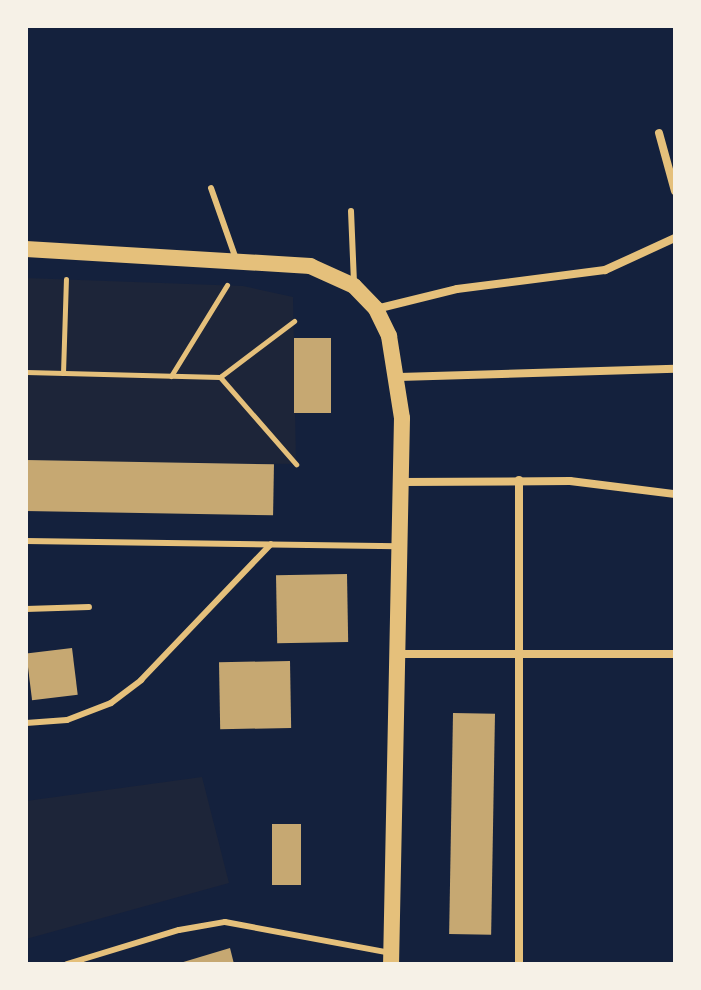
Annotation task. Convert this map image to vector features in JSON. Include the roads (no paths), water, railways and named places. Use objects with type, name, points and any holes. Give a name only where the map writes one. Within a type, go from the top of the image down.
[{"type":"main road","points":[[26,249],[236,259],[310,266],[354,286],[376,309],[389,336],[399,377],[402,482],[391,959]]},
{"type":"street","points":[[659,133],[675,191]]},
{"type":"street","points":[[376,309],[457,289],[605,270],[675,238]]},
{"type":"street","points":[[399,377],[675,369]]},
{"type":"street","points":[[402,482],[519,480],[675,494]]},
{"type":"street","points":[[519,480],[519,964]]},
{"type":"street","points":[[398,654],[675,654]]},
{"type":"lane","points":[[211,188],[236,259]]},
{"type":"lane","points":[[351,211],[354,286]]},
{"type":"lane","points":[[26,541],[401,546]]},
{"type":"lane","points":[[26,723],[67,720],[111,703],[141,680],[271,544]]},
{"type":"lane","points":[[26,609],[89,607]]},
{"type":"lane","points":[[67,964],[179,930],[225,922],[391,959]]}]
